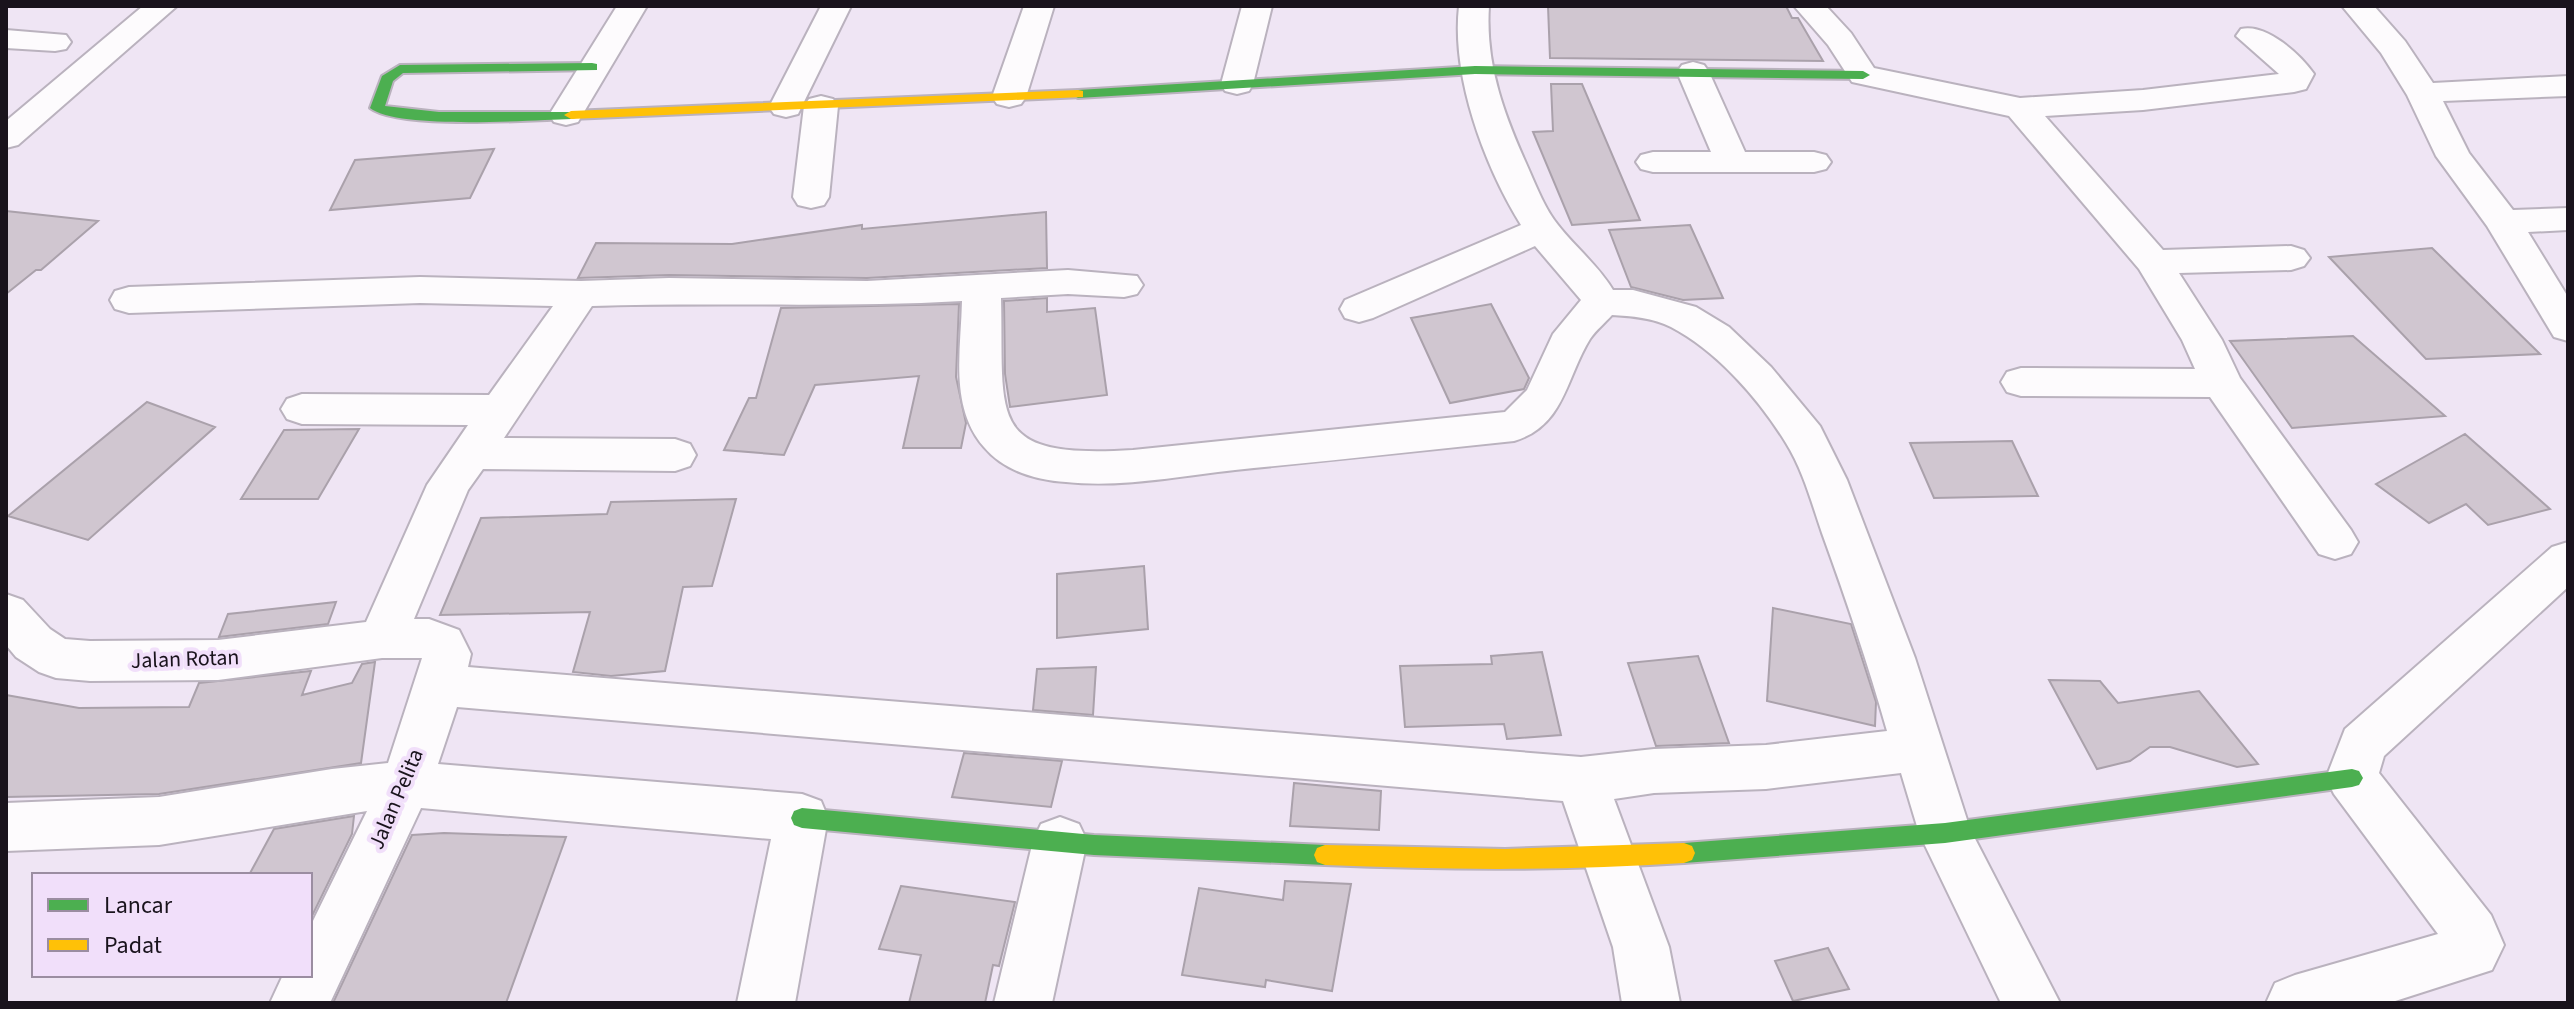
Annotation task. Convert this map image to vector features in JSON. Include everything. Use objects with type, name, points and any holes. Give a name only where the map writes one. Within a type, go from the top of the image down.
[{"type":"street","points":[[6,138],[162,6]]},
{"type":"street","points":[[566,115],[592,67],[632,6]]},
{"type":"street","points":[[786,107],[836,6]]},
{"type":"street","points":[[1009,97],[1039,6]]},
{"type":"street","points":[[1237,84],[1257,6]]},
{"type":"street","points":[[1474,6],[1475,70],[1504,149],[1542,229],[1590,281],[1602,302]]},
{"type":"street","points":[[1809,6],[1840,40],[1863,75]]},
{"type":"street","points":[[2357,6],[2394,48],[2424,95],[2453,156],[2503,222],[2568,328]]},
{"type":"street","points":[[592,67],[400,69],[387,79],[377,106],[382,112],[392,113],[566,115],[1009,97],[1475,70],[1863,75],[2020,108],[2158,99],[2294,82],[2298,74],[2252,36]]},
{"type":"street","points":[[1693,72],[1733,163]]},
{"type":"street","points":[[2424,95],[2449,90],[2568,86]]},
{"type":"street","points":[[811,197],[821,106]]},
{"type":"street","points":[[2020,108],[2153,262],[2202,340],[2222,383],[2335,542]]},
{"type":"street","points":[[1653,162],[1814,162]]},
{"type":"street","points":[[2503,222],[2568,219]]},
{"type":"street","points":[[1359,309],[1542,229]]},
{"type":"street","points":[[2153,262],[2291,258]]},
{"type":"street","points":[[129,300],[420,290],[581,294],[669,291],[867,294],[1068,282],[1124,285]]},
{"type":"street","points":[[981,286],[981,387],[989,423],[1001,439],[1020,454],[1040,463],[1067,466],[1139,465],[1514,426],[1535,412],[1576,330],[1602,302],[1633,303],[1682,316],[1715,336],[1757,377],[1805,437],[1825,480],[1891,658],[1945,833],[2031,1003]]},
{"type":"street","points":[[382,639],[449,485],[581,294]]},
{"type":"street","points":[[2021,382],[2222,383]]},
{"type":"street","points":[[302,409],[500,410]]},
{"type":"street","points":[[470,453],[675,455]]},
{"type":"street","points":[[2352,778],[2363,744],[2568,560]]},
{"type":"street","name":"Jalan Rotan","points":[[6,613],[33,643],[56,658],[90,661],[218,660],[382,639]]},
{"type":"street","name":"Jalan Pelita","points":[[312,976],[406,784],[440,685],[447,654],[442,644],[429,638],[382,639]]},
{"type":"street","points":[[440,685],[1581,780],[1654,771],[1766,767],[1917,749]]},
{"type":"street","points":[[6,827],[159,821],[332,792],[406,784],[1060,841],[1412,859],[1607,859],[1945,833],[2352,778]]},
{"type":"street","points":[[2295,1003],[2472,951],[2476,945],[2419,863],[2352,778]]},
{"type":"street","points":[[1581,780],[1641,947],[1651,1003]]},
{"type":"street","points":[[766,1003],[802,818]]},
{"type":"street","points":[[1023,1003],[1060,841]]},
{"type":"street","name":"Jalan Pelita","points":[[299,1003],[312,977]]},
{"type":"building","points":[[1548,6],[1786,6],[1792,18],[1798,18],[1823,61],[1550,58]]},
{"type":"building","points":[[1551,84],[1582,84],[1640,220],[1572,225],[1533,132],[1553,131]]},
{"type":"building","points":[[494,149],[470,198],[330,210],[355,160]]},
{"type":"building","points":[[6,211],[98,221],[41,270],[36,270],[6,294]]},
{"type":"building","points":[[1046,212],[1047,268],[867,278],[669,275],[578,278],[596,243],[732,244],[862,225],[862,229]]},
{"type":"building","points":[[1690,225],[1723,298],[1683,300],[1631,287],[1609,230]]},
{"type":"building","points":[[2432,248],[2540,354],[2426,359],[2329,257]]},
{"type":"building","points":[[1047,298],[1047,312],[1095,308],[1107,395],[1010,407],[1005,374],[1004,301]]},
{"type":"building","points":[[959,304],[956,377],[966,423],[961,448],[903,448],[919,376],[815,385],[784,455],[724,450],[749,398],[756,398],[781,308]]},
{"type":"building","points":[[1491,304],[1529,378],[1524,389],[1450,403],[1411,318]]},
{"type":"building","points":[[2353,336],[2445,416],[2292,428],[2230,341]]},
{"type":"building","points":[[147,402],[215,427],[88,540],[8,516]]},
{"type":"building","points":[[359,429],[318,499],[241,499],[284,430]]},
{"type":"building","points":[[2465,434],[2550,509],[2488,525],[2466,504],[2429,523],[2376,484]]},
{"type":"building","points":[[2012,441],[2038,496],[1934,498],[1910,443]]},
{"type":"building","points":[[736,499],[712,586],[683,587],[665,671],[611,676],[573,672],[590,612],[440,615],[481,518],[607,514],[611,502]]},
{"type":"building","points":[[1144,566],[1148,629],[1057,638],[1057,574]]},
{"type":"building","points":[[336,602],[328,624],[219,637],[228,614]]},
{"type":"building","points":[[1773,608],[1851,624],[1876,702],[1875,726],[1767,701]]},
{"type":"building","points":[[1542,652],[1561,735],[1507,739],[1504,724],[1405,727],[1400,666],[1492,664],[1491,656]]},
{"type":"building","points":[[1698,656],[1729,743],[1656,746],[1628,663]]},
{"type":"building","points":[[375,662],[361,763],[159,794],[6,797],[6,695],[79,708],[189,707],[199,683],[311,671],[302,695],[352,683],[362,664]]},
{"type":"building","points":[[1096,667],[1093,715],[1033,710],[1037,669]]},
{"type":"building","points":[[2049,680],[2100,681],[2118,703],[2199,691],[2258,764],[2237,767],[2170,747],[2150,747],[2130,761],[2097,769]]},
{"type":"building","points":[[964,753],[1062,761],[1051,807],[952,797]]},
{"type":"building","points":[[1294,783],[1381,791],[1379,830],[1290,826]]},
{"type":"building","points":[[354,816],[352,834],[312,916],[312,873],[250,873],[274,829]]},
{"type":"building","points":[[444,833],[566,837],[506,1003],[333,1003],[412,835]]},
{"type":"building","points":[[1285,881],[1351,884],[1332,991],[1266,980],[1265,987],[1182,975],[1199,888],[1283,900]]},
{"type":"building","points":[[901,886],[1015,902],[999,966],[993,965],[985,1003],[909,1003],[921,955],[879,949]]},
{"type":"building","points":[[1828,948],[1849,989],[1793,1001],[1775,961]]},
{"type":"traffic: fast","points":[[571,115],[439,116],[412,115],[377,108],[387,79],[400,69],[592,67]]},
{"type":"traffic: fast","points":[[1078,94],[1475,70],[1863,75]]},
{"type":"traffic: fast","points":[[1684,853],[1945,833],[2352,778]]},
{"type":"traffic: fast","points":[[802,818],[1094,845],[1325,855]]},
{"type":"traffic: slow","points":[[571,115],[1078,94]]},
{"type":"traffic: slow","points":[[1325,855],[1505,859],[1684,853]]}]
